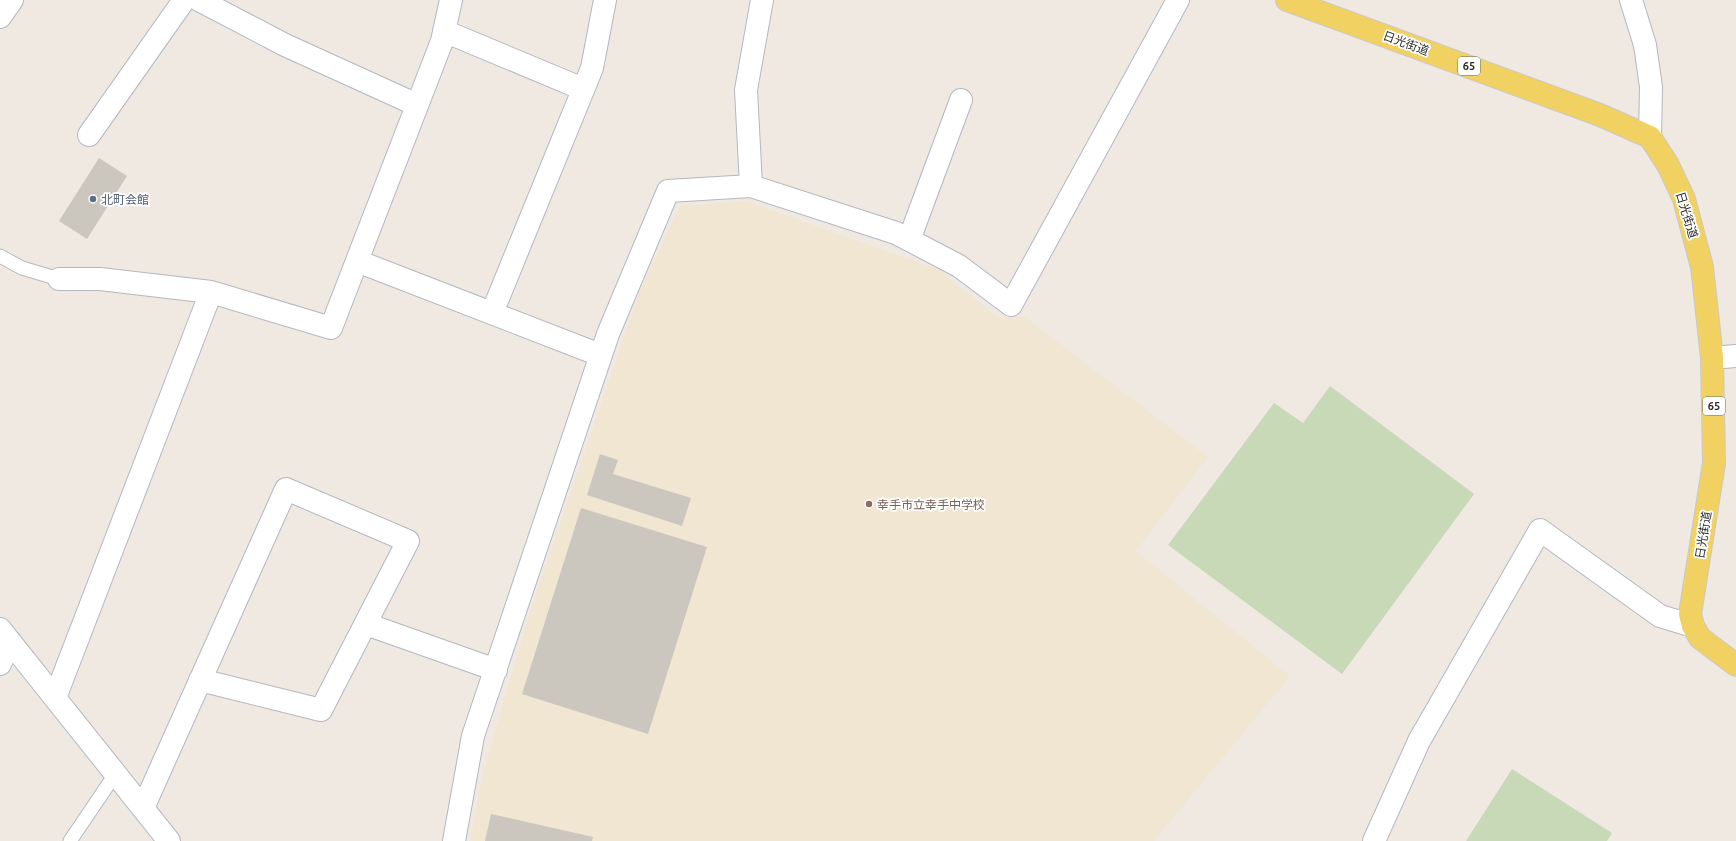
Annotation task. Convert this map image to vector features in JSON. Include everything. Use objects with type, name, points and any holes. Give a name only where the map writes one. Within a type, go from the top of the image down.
[{"type":"main road","name":"日光街道","points":[[1287,0],[1600,115],[1650,138],[1668,165],[1684,199],[1702,267],[1712,358],[1714,463],[1690,614],[1693,626]]},
{"type":"main road","points":[[1693,626],[1700,638],[1736,665]]},
{"type":"street","points":[[0,17],[12,0]]},
{"type":"street","points":[[89,135],[184,0]]},
{"type":"street","points":[[199,0],[285,45],[417,105]]},
{"type":"street","points":[[59,279],[100,279],[211,292],[331,328],[442,41],[451,0]]},
{"type":"street","points":[[492,313],[592,68],[605,0]]},
{"type":"street","points":[[751,186],[746,90],[762,0]]},
{"type":"street","points":[[454,841],[473,736],[600,355],[668,190],[751,186],[896,233],[959,266],[1011,305],[1178,0]]},
{"type":"street","points":[[1631,0],[1645,45],[1651,87],[1650,138]]},
{"type":"street","points":[[444,31],[583,89]]},
{"type":"street","points":[[909,240],[961,100]]},
{"type":"street","points":[[357,261],[600,355]]},
{"type":"street","points":[[55,698],[211,292]]},
{"type":"street","points":[[1712,358],[1736,356]]},
{"type":"street","points":[[143,808],[200,680],[286,489],[408,541],[321,710],[200,680]]},
{"type":"street","points":[[1374,841],[1419,741],[1540,530],[1660,616],[1693,626]]},
{"type":"street","points":[[366,624],[496,670]]},
{"type":"street","points":[[5,635],[169,841]]},
{"type":"street","points":[[0,664],[5,635]]},
{"type":"lane","points":[[0,256],[22,268],[59,279]]},
{"type":"lane","points":[[70,841],[116,773]]},
{"type":"shaded area","name":"幸手市立幸手中学校","points":[[745,201],[939,270],[998,318],[1025,317],[1208,457],[1136,551],[1290,676],[1154,841],[470,841],[483,773],[529,615],[639,293],[680,206]]},
{"type":"green space","points":[[1330,386],[1474,494],[1342,674],[1168,545],[1274,403],[1303,423]]},
{"type":"green space","points":[[1512,769],[1612,833],[1607,841],[1466,841]]},
{"type":"building","name":"北町会館","points":[[99,158],[127,176],[87,239],[59,221]]},
{"type":"building","points":[[600,454],[618,460],[613,474],[691,498],[682,526],[587,495]]},
{"type":"building","points":[[581,508],[707,547],[648,734],[522,694]]},
{"type":"building","points":[[491,814],[593,837],[592,841],[485,841]]},
{"type":"place","name":"北町会館","points":[[93,199]]},
{"type":"place","name":"幸手市立幸手中学校","points":[[869,504]]}]
